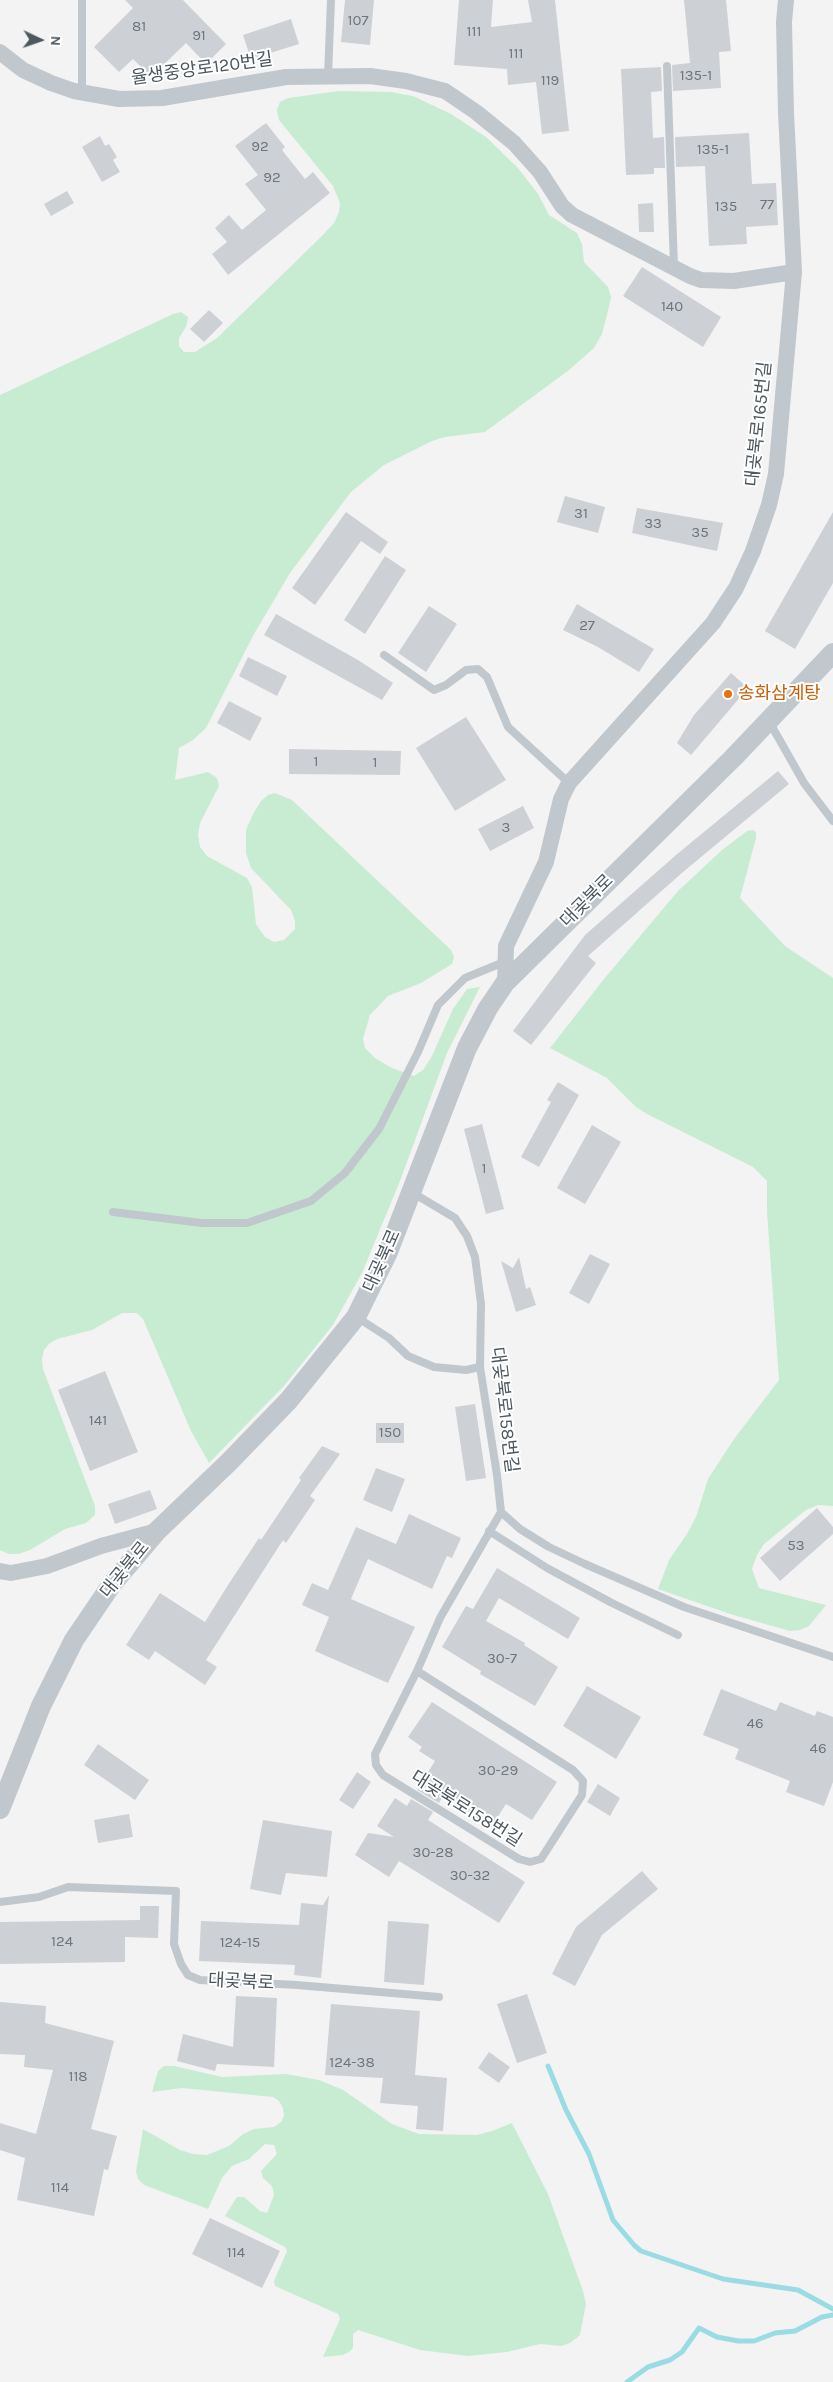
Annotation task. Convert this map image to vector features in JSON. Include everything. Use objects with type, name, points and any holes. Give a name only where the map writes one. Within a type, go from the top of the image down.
[{"type":"street","name":"대곶북로165번길","points":[[505,983],[504,962],[506,946],[546,862],[561,799],[569,783],[713,623],[736,588],[753,551],[769,505],[776,474],[794,272],[786,113],[784,22],[786,0]]},
{"type":"street","name":"율생중앙로120번길","points":[[0,52],[23,70],[51,83],[82,93],[141,100],[286,77],[370,76],[406,80],[445,91],[476,112],[514,143],[540,172],[562,206],[572,215],[674,268],[702,280],[715,281],[734,281],[794,272]]},
{"type":"street","name":"대곶북로","points":[[0,1809],[41,1706],[74,1640],[112,1584],[157,1531],[229,1462],[289,1400],[356,1317],[388,1252],[467,1048],[488,1008],[505,983],[769,721],[833,653]]},
{"type":"street","points":[[0,1571],[11,1573],[46,1566],[101,1546],[157,1531]]},
{"type":"lane","points":[[82,0],[82,93]]},
{"type":"lane","points":[[328,76],[331,0]]},
{"type":"lane","points":[[667,66],[674,268]]},
{"type":"lane","points":[[384,655],[434,690],[446,685],[466,670],[478,669],[487,676],[508,727],[569,783]]},
{"type":"lane","points":[[769,721],[804,783],[833,822]]},
{"type":"lane","points":[[113,1212],[202,1223],[247,1223],[311,1201],[345,1174],[379,1129],[418,1052],[438,1006],[465,978],[504,962]]},
{"type":"lane","name":"대곶북로158번길","points":[[411,1192],[436,1204],[455,1218],[467,1236],[475,1256],[481,1304],[480,1367],[501,1512],[440,1618],[417,1671],[375,1754],[376,1765],[383,1774],[519,1860],[530,1862],[541,1859],[582,1795],[583,1781],[573,1770],[417,1671]]},
{"type":"lane","points":[[356,1317],[389,1338],[408,1356],[434,1366],[466,1370],[480,1367]]},
{"type":"lane","points":[[501,1512],[520,1529],[549,1547],[585,1564],[684,1607],[833,1657]]},
{"type":"lane","points":[[489,1531],[555,1572],[678,1635]]},
{"type":"lane","name":"대곶북로","points":[[0,1902],[39,1897],[68,1887],[176,1891],[174,1944],[181,1964],[188,1975],[200,1980],[297,1985],[440,1997]]},
{"type":"green space","points":[[339,91],[391,92],[413,96],[451,114],[486,137],[518,168],[538,194],[549,215],[577,233],[582,244],[584,262],[608,287],[611,297],[608,311],[602,334],[594,348],[569,370],[485,432],[445,437],[432,441],[384,465],[351,492],[290,573],[254,634],[206,728],[193,740],[179,748],[175,780],[208,772],[217,778],[219,786],[200,823],[198,835],[200,847],[207,856],[247,878],[252,887],[256,924],[265,937],[274,942],[284,940],[295,929],[295,921],[291,910],[251,868],[246,853],[246,830],[253,814],[261,801],[268,795],[275,793],[292,800],[451,950],[454,957],[452,964],[421,983],[388,996],[370,1015],[363,1039],[365,1048],[375,1058],[392,1068],[414,1076],[423,1070],[431,1058],[453,1009],[467,989],[480,987],[447,1053],[400,1181],[362,1273],[333,1325],[284,1386],[209,1463],[191,1431],[143,1319],[137,1313],[122,1313],[92,1330],[57,1339],[44,1350],[42,1359],[43,1369],[95,1506],[95,1515],[86,1523],[65,1529],[30,1550],[18,1554],[9,1554],[0,1550],[0,395],[173,314],[181,312],[188,317],[186,327],[179,338],[179,346],[184,352],[195,352],[217,338],[334,223],[339,212],[340,203],[333,186],[279,120],[277,110],[280,102],[288,98]]},
{"type":"green space","points":[[753,830],[756,832],[756,838],[740,898],[785,946],[833,978],[833,1506],[818,1505],[806,1510],[764,1544],[757,1555],[752,1569],[759,1588],[826,1605],[809,1626],[800,1630],[790,1631],[730,1614],[658,1589],[669,1560],[696,1517],[708,1479],[734,1439],[779,1380],[767,1212],[767,1181],[753,1167],[647,1114],[636,1107],[607,1078],[550,1048],[604,979],[678,891],[722,850],[747,831]]},
{"type":"green space","points":[[164,2066],[174,2066],[222,2077],[286,2074],[319,2080],[343,2090],[392,2124],[419,2134],[477,2135],[512,2123],[548,2194],[583,2291],[586,2304],[580,2335],[570,2343],[561,2346],[540,2344],[507,2352],[468,2356],[420,2350],[358,2330],[353,2334],[353,2348],[349,2352],[343,2355],[323,2357],[340,2319],[338,2314],[275,2286],[274,2281],[287,2251],[285,2247],[225,2216],[237,2197],[244,2197],[260,2211],[267,2213],[274,2195],[272,2186],[263,2178],[261,2171],[277,2154],[274,2145],[265,2144],[249,2159],[232,2166],[222,2178],[208,2209],[144,2185],[138,2179],[136,2172],[143,2129],[180,2150],[193,2154],[207,2155],[229,2146],[243,2134],[254,2129],[274,2127],[281,2122],[284,2116],[283,2108],[279,2101],[273,2097],[182,2088],[152,2092],[158,2071]]},
{"type":"building","points":[[125,0],[183,0],[226,44],[206,64],[186,43],[151,77],[133,59],[119,72],[94,47],[133,8]]},
{"type":"building","points":[[345,0],[374,0],[370,45],[341,42]]},
{"type":"building","points":[[459,0],[493,0],[491,27],[532,22],[528,0],[555,0],[569,131],[542,134],[536,82],[508,85],[507,69],[454,65]]},
{"type":"building","points":[[684,0],[726,0],[731,51],[719,52],[721,88],[673,91],[672,65],[690,63]]},
{"type":"building","points":[[291,19],[299,44],[251,59],[243,35]]},
{"type":"building","points":[[661,67],[662,91],[651,92],[653,138],[664,137],[665,168],[654,168],[654,174],[626,175],[621,69]]},
{"type":"building","points":[[266,123],[285,147],[282,150],[305,179],[313,172],[330,193],[228,275],[212,254],[227,242],[215,228],[229,215],[242,230],[266,210],[245,184],[258,175],[235,146]]},
{"type":"building","points":[[749,133],[752,184],[776,183],[778,225],[746,227],[747,244],[709,246],[705,166],[676,167],[675,137]]},
{"type":"building","points":[[100,136],[105,146],[109,144],[117,157],[113,160],[120,172],[102,182],[82,147]]},
{"type":"building","points":[[67,191],[74,203],[51,216],[44,204]]},
{"type":"building","points":[[653,203],[654,232],[639,232],[638,204]]},
{"type":"building","points":[[642,267],[721,317],[703,347],[623,296]]},
{"type":"building","points":[[209,310],[223,323],[204,342],[190,329]]},
{"type":"building","points":[[565,496],[605,507],[598,533],[557,522]]},
{"type":"building","points":[[637,508],[723,523],[717,551],[632,533]]},
{"type":"building","points":[[346,512],[388,542],[380,554],[361,541],[315,605],[292,588]]},
{"type":"building","points":[[833,512],[833,583],[795,649],[765,631]]},
{"type":"building","points":[[385,556],[406,570],[365,634],[344,620]]},
{"type":"building","points":[[577,604],[654,649],[639,672],[598,647],[563,630]]},
{"type":"building","points":[[429,606],[457,624],[426,672],[398,653]]},
{"type":"building","points":[[276,614],[358,660],[393,683],[382,700],[264,635]]},
{"type":"building","points":[[248,657],[287,676],[277,696],[239,676]]},
{"type":"building","points":[[731,673],[748,688],[691,755],[677,743],[694,715]]},
{"type":"building","points":[[229,701],[262,718],[250,741],[217,723]]},
{"type":"building","points":[[466,717],[506,780],[455,811],[416,748]]},
{"type":"building","points":[[289,749],[401,751],[400,775],[289,774]]},
{"type":"building","points":[[778,771],[789,784],[683,872],[588,956],[596,963],[531,1045],[513,1031],[585,935],[676,855]]},
{"type":"building","points":[[523,806],[534,828],[490,851],[478,829]]},
{"type":"building","points":[[558,1082],[579,1095],[539,1167],[521,1157],[551,1102],[547,1100]]},
{"type":"building","points":[[482,1124],[504,1209],[486,1214],[464,1129]]},
{"type":"building","points":[[592,1125],[621,1142],[585,1204],[557,1188]]},
{"type":"building","points":[[590,1254],[610,1264],[589,1304],[569,1293]]},
{"type":"building","points":[[519,1257],[526,1289],[530,1287],[536,1305],[516,1312],[501,1261],[513,1268]]},
{"type":"building","points":[[105,1371],[138,1452],[90,1471],[58,1390]]},
{"type":"building","points":[[475,1404],[486,1478],[466,1481],[455,1407]]},
{"type":"building","points":[[376,1423],[404,1423],[404,1443],[376,1443]]},
{"type":"building","points":[[322,1446],[340,1454],[310,1496],[315,1500],[286,1543],[283,1540],[206,1660],[217,1667],[205,1685],[155,1651],[149,1660],[126,1645],[160,1593],[205,1622],[259,1538],[261,1540],[301,1480],[299,1478]]},
{"type":"building","points":[[376,1468],[405,1479],[392,1512],[363,1500]]},
{"type":"building","points":[[150,1490],[157,1509],[115,1524],[108,1504]]},
{"type":"building","points":[[817,1508],[833,1527],[833,1534],[780,1581],[760,1558]]},
{"type":"building","points":[[409,1514],[461,1538],[452,1558],[447,1556],[432,1589],[368,1559],[351,1599],[415,1627],[388,1683],[315,1651],[329,1617],[302,1605],[312,1583],[328,1590],[356,1527],[396,1544]]},
{"type":"building","points":[[497,1568],[580,1618],[568,1639],[499,1598],[486,1621],[525,1643],[524,1645],[558,1667],[535,1706],[480,1674],[481,1671],[442,1647],[466,1606],[473,1609]]},
{"type":"building","points":[[587,1686],[641,1717],[616,1759],[563,1726]]},
{"type":"building","points":[[721,1689],[776,1711],[780,1702],[815,1716],[817,1711],[833,1717],[833,1782],[824,1806],[786,1792],[790,1781],[735,1759],[739,1749],[703,1735]]},
{"type":"building","points":[[432,1702],[557,1782],[532,1820],[506,1804],[491,1827],[443,1796],[439,1803],[417,1790],[435,1761],[419,1751],[422,1747],[408,1737]]},
{"type":"building","points":[[98,1744],[149,1780],[135,1800],[84,1765]]},
{"type":"building","points":[[357,1772],[371,1782],[353,1809],[339,1800]]},
{"type":"building","points":[[598,1784],[620,1798],[610,1816],[587,1802]]},
{"type":"building","points":[[395,1798],[407,1806],[411,1799],[433,1812],[428,1820],[525,1882],[499,1923],[399,1861],[389,1877],[355,1855],[368,1833],[394,1837],[377,1826]]},
{"type":"building","points":[[129,1814],[133,1837],[98,1843],[94,1820]]},
{"type":"building","points":[[263,1820],[332,1831],[327,1877],[286,1873],[281,1895],[250,1889]]},
{"type":"building","points":[[642,1871],[658,1889],[602,1935],[575,1986],[552,1974],[576,1927]]},
{"type":"building","points":[[329,1895],[321,1978],[294,1975],[295,1965],[199,1961],[201,1921],[299,1925],[301,1903],[323,1905]]},
{"type":"building","points":[[140,1906],[159,1906],[158,1938],[125,1937],[125,1962],[0,1964],[0,1922],[140,1920]]},
{"type":"building","points":[[388,1921],[429,1924],[424,1985],[384,1982]]},
{"type":"building","points":[[527,1994],[547,2053],[517,2063],[497,2004]]},
{"type":"building","points":[[236,1996],[277,1998],[274,2067],[217,2064],[215,2071],[177,2061],[183,2034],[233,2047]]},
{"type":"building","points":[[0,2002],[46,2006],[45,2023],[114,2041],[91,2129],[117,2136],[108,2170],[104,2169],[94,2216],[17,2200],[25,2158],[0,2150],[0,2123],[36,2134],[53,2070],[24,2067],[25,2055],[0,2054]]},
{"type":"building","points":[[331,2004],[420,2011],[415,2075],[447,2078],[443,2131],[416,2129],[418,2106],[380,2103],[383,2078],[325,2075]]},
{"type":"building","points":[[489,2052],[510,2067],[499,2083],[478,2068]]},
{"type":"building","points":[[210,2218],[280,2251],[262,2288],[192,2254]]},
{"type":"waterway","points":[[548,2066],[566,2110],[589,2154],[613,2220],[641,2251],[723,2279],[798,2290],[833,2309]]},
{"type":"waterway","points":[[627,2382],[648,2367],[670,2360],[682,2352],[699,2328],[717,2337],[738,2341],[754,2341],[775,2333],[795,2331],[822,2317],[833,2315]]},
{"type":"place","name":"송화삼계탕","points":[[728,694]]}]
